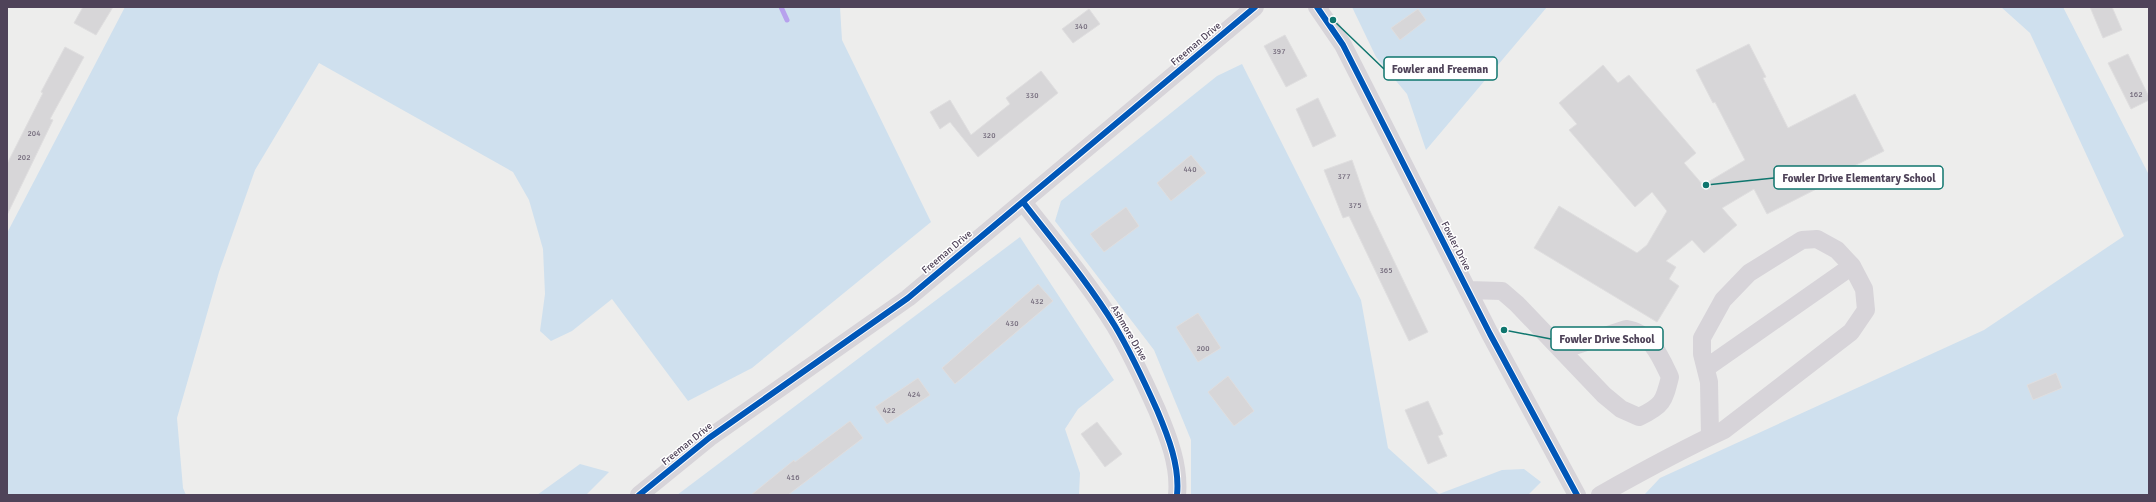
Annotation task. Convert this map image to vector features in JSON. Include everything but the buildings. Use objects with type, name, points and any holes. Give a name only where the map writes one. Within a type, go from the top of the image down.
[{"type":"street","name":"Freeman Drive","points":[[639,495],[715,433],[908,298],[1255,7]]},
{"type":"street","name":"Fowler Drive","points":[[1317,7],[1343,45],[1468,290],[1577,495]]},
{"type":"street","name":"Ashmore Drive","points":[[1023,202],[1088,286],[1115,326],[1139,369],[1168,436],[1174,460],[1178,495]]},
{"type":"street","points":[[1600,495],[1678,451],[1724,430],[1851,332],[1866,310],[1864,289],[1852,266],[1837,250],[1817,239],[1802,240],[1749,273],[1723,300],[1702,338],[1702,354],[1709,382],[1710,436]]},
{"type":"street","points":[[1706,368],[1852,266]]},
{"type":"street","points":[[1468,290],[1502,291],[1562,350],[1604,395],[1621,409],[1639,417],[1656,410],[1665,397],[1670,377],[1654,345],[1637,331],[1626,329],[1562,350]]},
{"type":"shaded area","points":[[125,7],[840,7],[842,40],[931,222],[752,368],[688,401],[612,299],[572,331],[551,341],[540,331],[545,294],[543,249],[529,200],[513,172],[319,63],[255,170],[219,272],[177,418],[183,488],[186,495],[7,495],[7,233]]},
{"type":"shaded area","points":[[1352,7],[1547,7],[1426,150],[1407,94],[1376,57]]},
{"type":"shaded area","points":[[2001,7],[2063,7],[2149,175],[2149,495],[1644,495],[1660,478],[1984,330],[2124,236],[2030,33]]},
{"type":"shaded area","points":[[1242,64],[1361,300],[1388,448],[1439,494],[1502,470],[1524,469],[1541,482],[1528,495],[1191,495],[1191,440],[1154,350],[1055,221],[1061,201],[1217,76]]},
{"type":"shaded area","points":[[1020,237],[1114,380],[1078,409],[1065,429],[1080,473],[1079,495],[677,495]]},
{"type":"shaded area","points":[[580,464],[609,472],[586,495],[537,495]]},
{"type":"waterway","points":[[781,7],[787,20]]},
{"type":"cycle path","points":[[639,495],[709,438],[908,298],[1255,7]]},
{"type":"cycle path","points":[[1317,7],[1343,45],[1490,334],[1577,495]]},
{"type":"cycle path","points":[[1023,202],[1094,294],[1126,346],[1157,410],[1169,441],[1177,473],[1177,495]]},
{"type":"place","name":"Fowler and Freeman","points":[[1333,20]]},
{"type":"place","name":"Fowler Drive Elementary School","points":[[1706,185]]},
{"type":"place","name":"Fowler Drive School","points":[[1504,330]]}]
